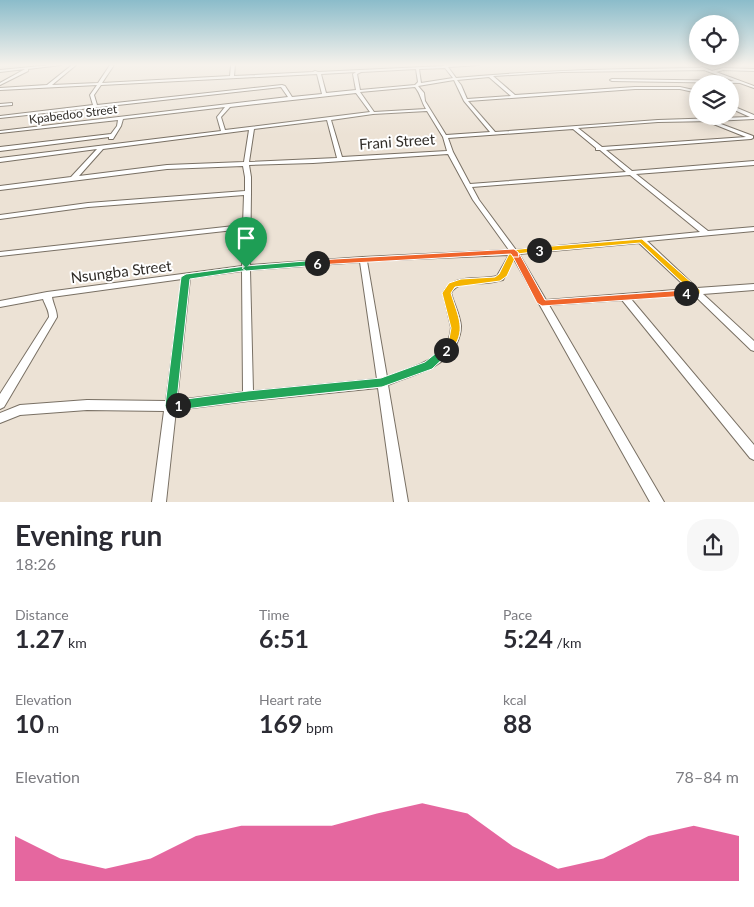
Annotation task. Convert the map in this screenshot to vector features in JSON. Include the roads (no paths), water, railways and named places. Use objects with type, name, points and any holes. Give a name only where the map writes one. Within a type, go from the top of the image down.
[{"type":"street","points":[[95,88],[92,94],[96,107]]},
{"type":"street","points":[[0,117],[261,88]]},
{"type":"street","points":[[285,88],[290,99]]},
{"type":"street","points":[[322,88],[324,95]]},
{"type":"street","points":[[357,88],[373,112]]},
{"type":"street","name":"Kpabedoo Street","points":[[0,132],[389,88]]},
{"type":"street","points":[[420,88],[423,101],[445,137],[450,152]]},
{"type":"street","points":[[460,88],[465,100],[494,134]]},
{"type":"street","points":[[505,88],[514,96]]},
{"type":"street","points":[[465,100],[629,88]]},
{"type":"street","points":[[672,88],[689,90]]},
{"type":"street","points":[[0,104],[10,104]]},
{"type":"street","points":[[223,130],[219,117],[229,106]]},
{"type":"street","points":[[0,160],[373,112],[429,110]]},
{"type":"street","points":[[739,110],[754,117]]},
{"type":"street","points":[[739,119],[754,117]]},
{"type":"street","points":[[73,178],[113,135],[121,123],[121,118]]},
{"type":"street","points":[[329,119],[340,159]]},
{"type":"street","points":[[445,137],[689,120]]},
{"type":"street","points":[[726,125],[753,138]]},
{"type":"street","points":[[248,396],[246,268],[248,194],[246,164],[252,128]]},
{"type":"street","points":[[575,128],[707,234]]},
{"type":"street","points":[[0,149],[113,135]]},
{"type":"street","points":[[598,148],[753,138]]},
{"type":"street","name":"Frani Street","points":[[0,188],[167,167],[450,152],[468,186],[514,252],[657,502]]},
{"type":"street","points":[[468,186],[754,163]]},
{"type":"street","points":[[0,217],[88,206],[248,194]]},
{"type":"street","points":[[0,254],[247,227]]},
{"type":"street","name":"Nsungba Street","points":[[0,304],[47,295],[246,268],[363,259],[514,252],[754,229]]},
{"type":"street","points":[[642,241],[754,347]]},
{"type":"street","points":[[0,418],[20,410],[88,405],[171,406],[382,382],[428,366],[435,361],[454,341],[456,334],[447,293],[448,289],[452,285],[461,282],[500,278],[514,252]]},
{"type":"street","points":[[363,259],[399,502]]},
{"type":"street","points":[[159,502],[186,277]]},
{"type":"street","points":[[542,303],[754,287]]},
{"type":"street","points":[[1,400],[53,317],[47,295]]},
{"type":"street","points":[[624,297],[754,454]]}]
